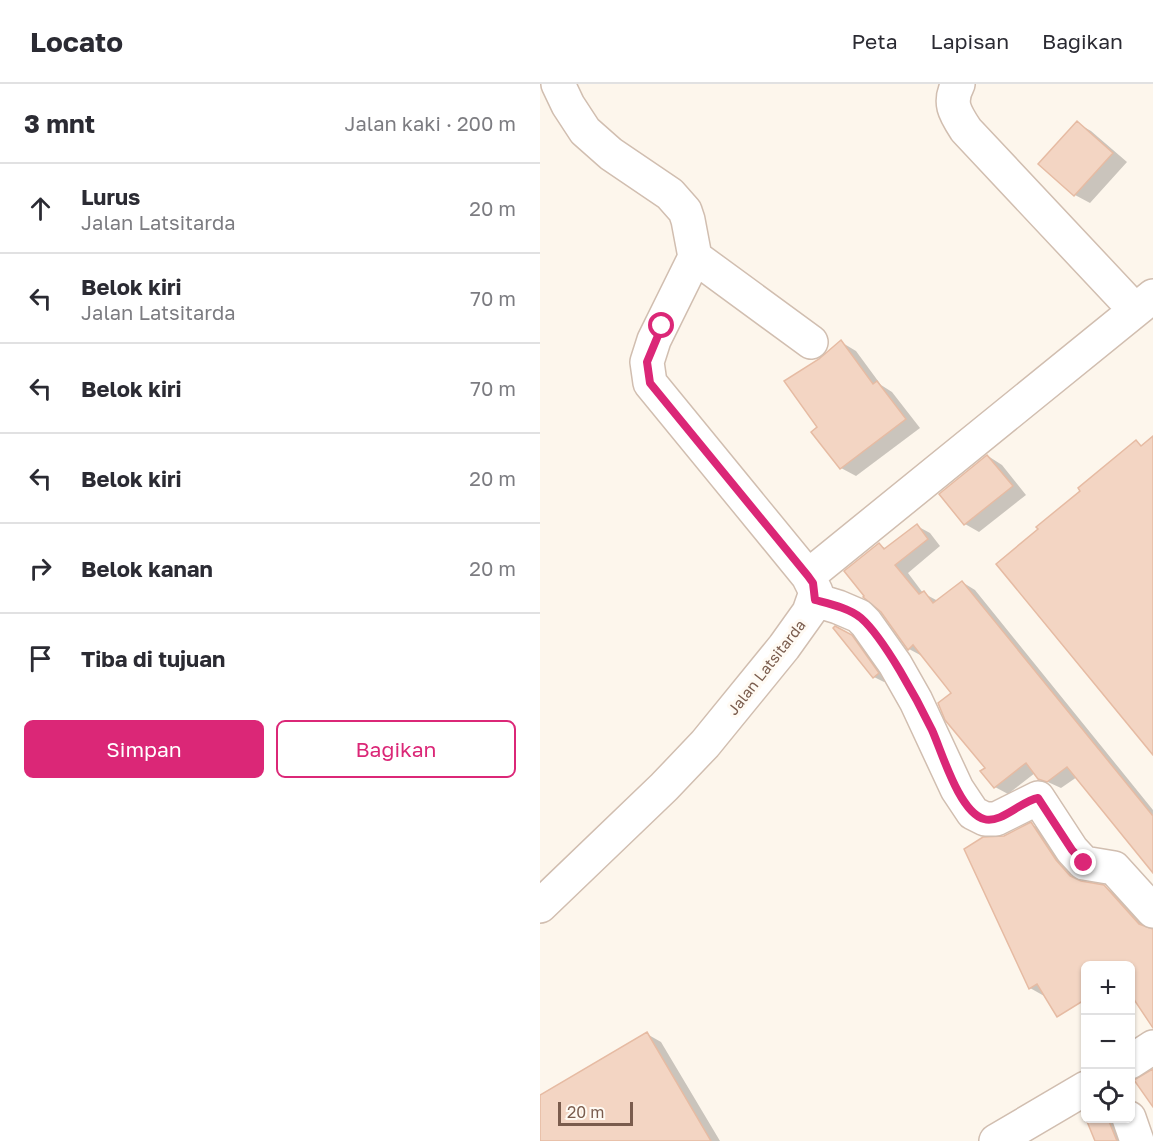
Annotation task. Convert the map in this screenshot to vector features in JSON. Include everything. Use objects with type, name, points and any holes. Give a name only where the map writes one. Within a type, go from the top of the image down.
[{"type":"street","points":[[558,84],[585,131],[611,154],[670,194],[685,211],[695,257],[654,340],[647,362],[650,383],[812,588],[838,607],[859,616],[866,623],[895,664],[916,701],[957,789],[973,813],[985,819],[996,819],[1038,798],[1072,850],[1084,863],[1114,868],[1153,911]]},
{"type":"street","points":[[958,84],[952,95],[952,109],[966,130],[1144,302]]},
{"type":"street","points":[[695,257],[811,342]]},
{"type":"street","name":"Jalan Latsitarda","points":[[540,906],[664,787],[705,744],[784,647],[812,588],[998,424],[1144,302]]},
{"type":"street","points":[[1135,1059],[1153,1047]]},
{"type":"street","points":[[996,1141],[1081,1091]]},
{"type":"street","points":[[1130,1123],[1137,1141]]},
{"type":"building","points":[[1077,121],[1113,153],[1074,196],[1038,164]]},
{"type":"building","points":[[841,340],[873,384],[877,381],[906,419],[840,469],[811,432],[817,427],[784,381],[819,359]]},
{"type":"building","points":[[1153,436],[1153,755],[996,564],[1080,491],[1078,488],[1136,440],[1141,446]]},
{"type":"building","points":[[987,455],[1013,486],[964,525],[939,494]]},
{"type":"building","points":[[917,524],[928,539],[895,565],[919,594],[924,591],[933,603],[962,581],[1153,816],[1153,873],[1067,767],[1047,782],[1038,779],[1026,763],[994,788],[980,771],[985,768],[945,720],[938,703],[951,693],[913,645],[908,650],[881,612],[863,597],[844,571],[879,543],[884,549]]},
{"type":"building","points":[[835,626],[852,635],[879,673],[873,678],[833,628]]},
{"type":"building","points":[[1031,822],[1056,860],[1070,876],[1081,881],[1104,885],[1139,924],[1153,929],[1153,1028],[1135,1001],[1135,961],[1081,961],[1081,1002],[1057,1017],[1037,984],[1029,989],[964,849],[983,837],[1004,836]]},
{"type":"building","points":[[647,1032],[711,1141],[540,1141],[540,1095]]},
{"type":"building","points":[[1153,1069],[1153,1107],[1135,1081]]},
{"type":"building","points":[[1088,1123],[1110,1123],[1117,1141],[1095,1141]]},
{"type":"route","points":[[662,326],[654,340],[647,362],[650,383],[808,576],[816,592],[815,600],[859,616],[866,623],[895,664],[916,701],[932,730],[957,789],[973,813],[985,819],[996,819],[1038,798],[1044,802],[1072,850],[1084,863]]}]
